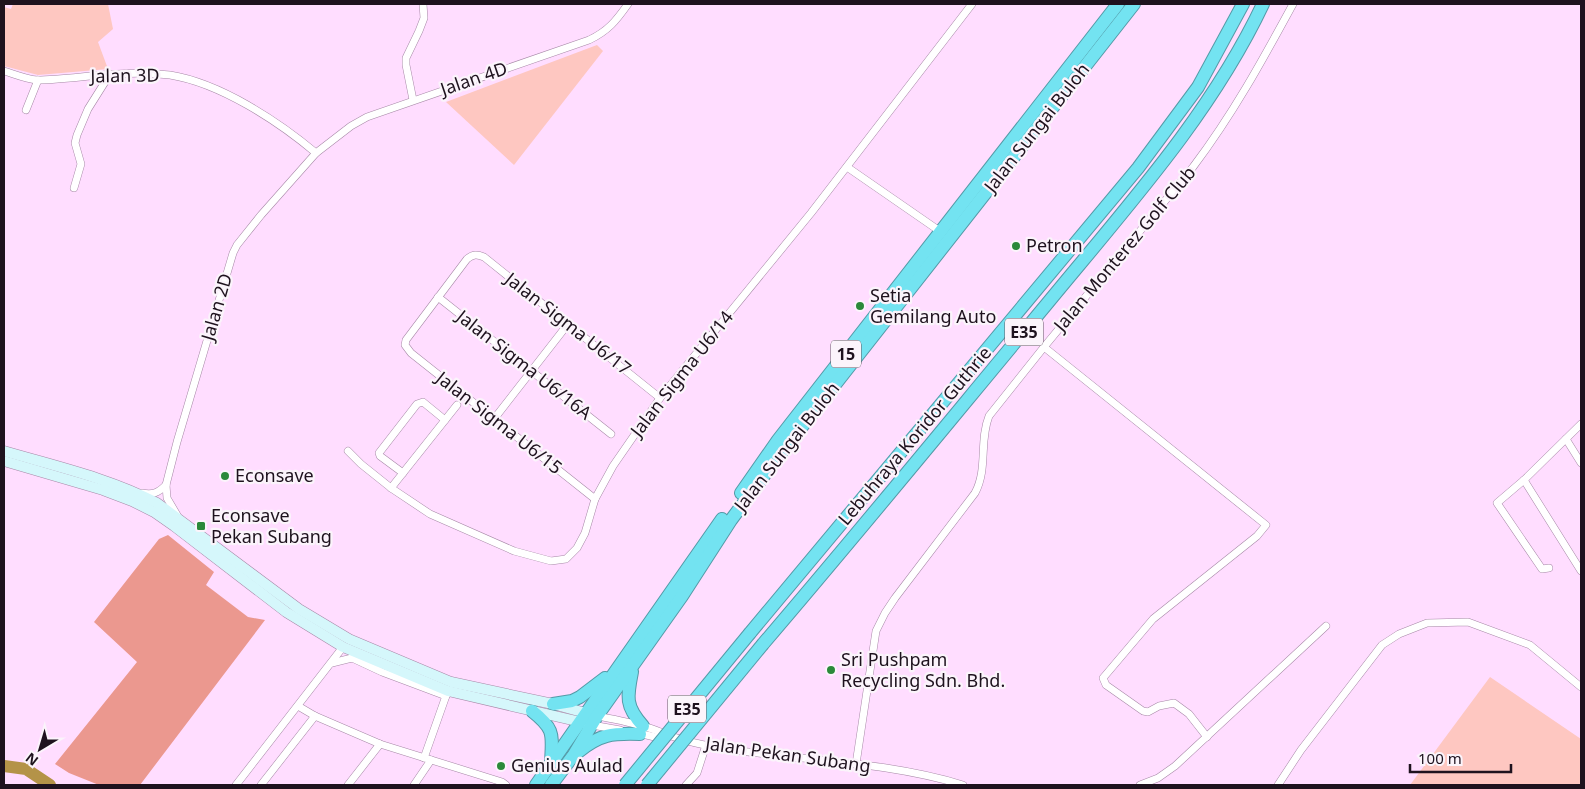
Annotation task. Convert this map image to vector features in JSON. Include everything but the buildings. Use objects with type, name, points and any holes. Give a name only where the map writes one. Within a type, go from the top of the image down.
[{"type":"highway","name":"Jalan Sungai Buloh","points":[[551,785],[573,756],[589,719],[613,674],[778,440],[1118,4]]},
{"type":"highway","name":"Jalan Sungai Buloh","points":[[536,785],[551,764],[633,667],[731,520],[771,466],[1134,4]]},
{"type":"highway","name":"Lebuhraya Koridor Guthrie","points":[[625,785],[1138,168],[1198,87],[1243,4]]},
{"type":"highway","name":"Lebuhraya Koridor Guthrie","points":[[648,785],[1151,178],[1204,106],[1228,69],[1263,4]]},
{"type":"highway","points":[[573,756],[594,740],[604,736],[642,730],[630,709],[628,700],[633,667]]},
{"type":"highway","points":[[553,704],[580,697],[604,678],[613,674]]},
{"type":"highway","points":[[532,711],[545,721],[553,737],[551,764]]},
{"type":"main road","points":[[4,452],[106,481],[157,503],[299,609],[349,639],[451,682],[553,704],[589,719]]},
{"type":"main road","points":[[4,461],[103,490],[154,512],[286,612],[343,647],[447,693],[532,711],[589,719]]},
{"type":"street","points":[[413,100],[406,58],[424,18],[423,4]]},
{"type":"street","name":"Jalan 4D","points":[[316,153],[351,126],[367,117],[589,40],[606,30],[628,4]]},
{"type":"street","name":"Jalan Sigma U6/14","points":[[348,451],[391,488],[430,514],[514,551],[551,561],[566,559],[577,548],[585,533],[595,499],[613,466],[660,398],[847,167],[972,4]]},
{"type":"street","name":"Jalan Monterez Golf Club","points":[[856,764],[876,631],[895,598],[975,493],[982,478],[985,428],[989,416],[1194,167],[1217,136],[1250,83],[1293,4]]},
{"type":"street","name":"Jalan 3D","points":[[4,72],[38,80],[149,73],[205,85],[232,97],[294,134],[316,153]]},
{"type":"street","points":[[74,188],[81,164],[75,142],[77,134],[88,109],[110,74]]},
{"type":"street","points":[[26,110],[38,80]]},
{"type":"street","name":"Jalan 2D","points":[[180,520],[167,498],[166,485],[233,253],[237,245],[261,215],[316,153]]},
{"type":"street","points":[[847,167],[941,232]]},
{"type":"street","name":"Jalan Sigma U6/17","points":[[438,297],[467,259],[474,254],[484,257],[660,398]]},
{"type":"street","name":"Jalan Sigma U6/15","points":[[438,297],[406,340],[405,345],[411,353],[595,499]]},
{"type":"street","name":"Jalan Sigma U6/16A","points":[[438,297],[611,434]]},
{"type":"street","points":[[494,419],[568,324]]},
{"type":"street","points":[[1044,347],[1266,526],[1249,542],[1153,619],[1103,678],[1106,685],[1143,711],[1148,712],[1159,706],[1174,703],[1189,714],[1207,736]]},
{"type":"street","points":[[403,473],[380,456],[379,453],[417,404],[423,402],[446,420]]},
{"type":"street","points":[[391,488],[457,405]]},
{"type":"street","points":[[1549,568],[1542,569],[1497,503],[1524,480],[1581,424]]},
{"type":"street","points":[[1566,438],[1581,463]]},
{"type":"street","points":[[1524,480],[1581,571]]},
{"type":"street","points":[[135,492],[150,494],[158,492],[166,485]]},
{"type":"street","points":[[1278,785],[1301,750],[1382,645],[1399,634],[1427,623],[1468,622],[1530,645],[1581,687]]},
{"type":"street","points":[[1140,785],[1158,778],[1170,770],[1326,626]]},
{"type":"street","points":[[236,785],[343,647]]},
{"type":"street","points":[[330,664],[352,658],[382,672],[447,693],[428,759],[414,785]]},
{"type":"street","points":[[298,706],[315,716],[380,744],[501,784]]},
{"type":"street","points":[[261,785],[315,716]]},
{"type":"street","name":"Jalan Pekan Subang","points":[[589,719],[642,730],[659,738],[672,737],[740,751],[856,764],[935,777],[963,785]]},
{"type":"street","points":[[348,785],[380,744]]},
{"type":"street","points":[[686,785],[697,773],[706,745]]},
{"type":"shaded area","points":[[13,4],[108,4],[113,29],[98,42],[108,69],[38,75],[4,66],[4,7],[11,9]]},
{"type":"shaded area","points":[[597,45],[603,51],[514,165],[446,102]]},
{"type":"shaded area","points":[[168,535],[214,572],[206,585],[248,617],[265,620],[140,785],[99,785],[69,773],[55,764],[137,662],[94,622],[159,539]]},
{"type":"shaded area","points":[[1490,677],[1581,739],[1581,785],[1410,785]]},
{"type":"waterway","points":[[4,766],[26,769],[50,785]]},
{"type":"place","name":"Petron","points":[[1016,246]]},
{"type":"place","name":"Setia Gemilang Auto","points":[[860,306]]},
{"type":"place","name":"Econsave","points":[[225,476]]},
{"type":"place","name":"Econsave Pekan Subang","points":[[201,526]]},
{"type":"place","name":"Sri Pushpam Recycling Sdn. Bhd.","points":[[831,670]]},
{"type":"place","name":"Genius Aulad","points":[[501,766]]}]
